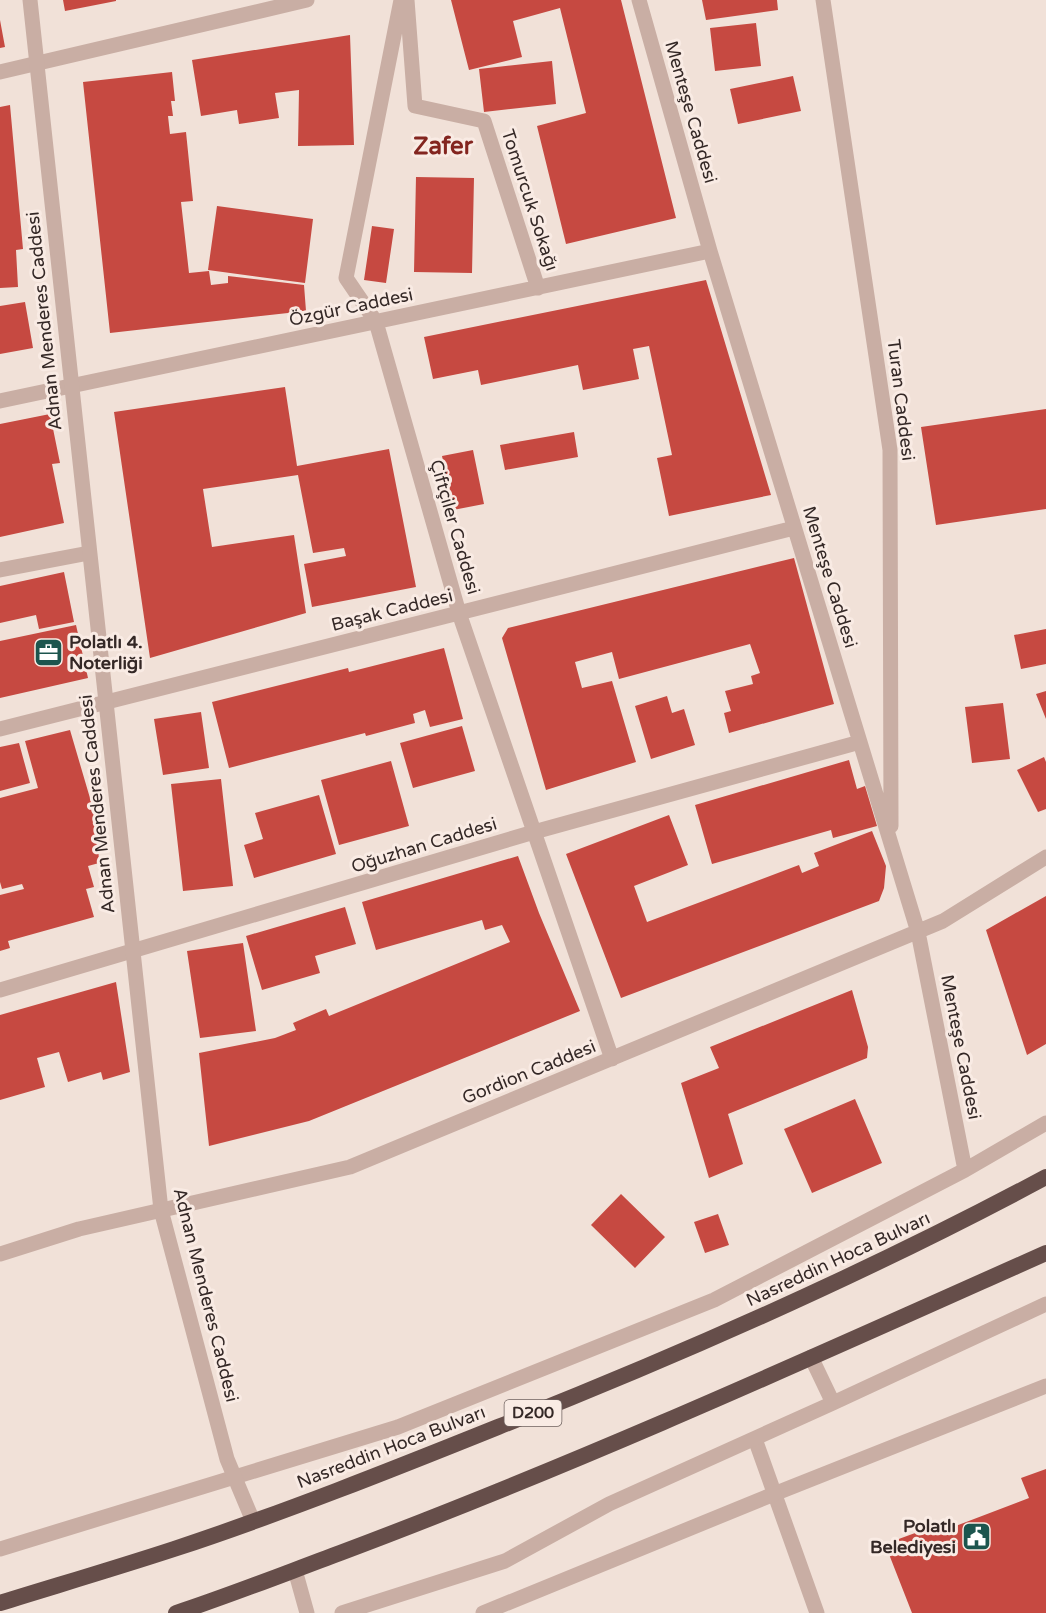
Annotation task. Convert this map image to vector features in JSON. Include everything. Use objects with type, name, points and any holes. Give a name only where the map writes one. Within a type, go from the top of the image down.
[{"type":"highway","name":"Nasreddin Hoca Bulvarı","points":[[0,1603],[175,1548],[328,1494],[612,1382],[735,1329],[876,1263],[983,1211],[1046,1177]]},
{"type":"highway","points":[[176,1613],[295,1570],[499,1491],[1046,1253]]},
{"type":"street","name":"Adnan Menderes Caddesi","points":[[30,0],[160,1210],[227,1459],[253,1521]]},
{"type":"street","points":[[0,72],[307,0]]},
{"type":"street","name":"Çiftçiler Caddesi","points":[[401,0],[346,278],[376,322],[459,613],[612,1059]]},
{"type":"street","name":"Tomurcuk Sokağı","points":[[407,0],[415,106],[484,121],[538,288]]},
{"type":"street","name":"Menteşe Caddesi","points":[[639,0],[710,251],[918,932],[965,1170]]},
{"type":"street","name":"Turan Caddesi","points":[[823,0],[890,450],[891,844]]},
{"type":"street","name":"Özgür Caddesi","points":[[0,401],[710,251]]},
{"type":"street","name":"Başak Caddesi","points":[[0,729],[794,528]]},
{"type":"street","points":[[0,570],[89,553]]},
{"type":"street","name":"Oğuzhan Caddesi","points":[[0,990],[132,953],[534,832],[860,742]]},
{"type":"street","name":"Gordion Caddesi","points":[[0,1254],[79,1228],[350,1167],[943,921],[1046,856]]},
{"type":"street","points":[[0,1549],[398,1427],[714,1300],[965,1170],[1046,1123]]},
{"type":"street","points":[[342,1613],[505,1561],[609,1504],[1046,1304]]},
{"type":"street","points":[[811,1357],[833,1403]]},
{"type":"street","points":[[483,1613],[1046,1386]]},
{"type":"street","points":[[754,1439],[817,1613]]},
{"type":"street","points":[[295,1570],[306,1613]]},
{"type":"building","points":[[63,0],[116,0],[116,1],[65,11]]},
{"type":"building","points":[[451,0],[621,0],[676,218],[566,244],[537,126],[586,113],[560,8],[513,21],[522,57],[469,70]]},
{"type":"building","points":[[702,0],[777,0],[778,10],[706,20]]},
{"type":"building","points":[[0,20],[5,47],[0,48]]},
{"type":"building","points":[[756,23],[761,66],[715,71],[710,28]]},
{"type":"building","points":[[350,35],[354,145],[298,146],[299,90],[275,93],[279,118],[239,124],[237,110],[201,116],[192,60]]},
{"type":"building","points":[[552,61],[556,104],[484,112],[479,69]]},
{"type":"building","points":[[172,72],[175,101],[171,101],[173,116],[168,116],[170,134],[186,132],[193,201],[181,202],[189,273],[209,271],[211,285],[228,283],[228,276],[304,285],[306,311],[110,333],[83,82]]},
{"type":"building","points":[[793,76],[801,111],[738,124],[730,89]]},
{"type":"building","points":[[10,105],[23,249],[16,250],[18,287],[0,288],[0,107]]},
{"type":"building","points":[[416,177],[474,178],[472,273],[414,272]]},
{"type":"building","points":[[217,206],[313,219],[305,283],[208,270]]},
{"type":"building","points":[[372,226],[394,229],[386,283],[364,280]]},
{"type":"building","points":[[706,280],[771,495],[669,516],[657,458],[672,455],[649,346],[633,349],[639,379],[583,390],[578,365],[481,385],[478,370],[433,379],[424,337]]},
{"type":"building","points":[[25,302],[33,348],[0,354],[0,306]]},
{"type":"building","points":[[285,387],[297,466],[389,449],[416,587],[312,607],[304,564],[346,556],[344,548],[313,553],[298,475],[203,489],[212,547],[294,535],[306,613],[150,658],[114,412]]},
{"type":"building","points":[[1046,409],[1046,509],[936,525],[921,427]]},
{"type":"building","points":[[50,414],[60,463],[52,464],[64,523],[0,537],[0,424]]},
{"type":"building","points":[[574,432],[578,457],[505,470],[500,445]]},
{"type":"building","points":[[473,450],[484,504],[453,510],[442,456]]},
{"type":"building","points":[[794,558],[834,704],[729,733],[724,713],[731,711],[725,691],[753,684],[751,676],[760,673],[750,644],[619,679],[612,652],[575,662],[582,688],[612,681],[636,762],[546,790],[502,638],[508,628]]},
{"type":"building","points":[[64,572],[74,622],[39,629],[36,615],[0,623],[0,586]]},
{"type":"building","points":[[76,625],[88,678],[0,698],[0,641]]},
{"type":"building","points":[[1046,629],[1046,664],[1021,669],[1014,635]]},
{"type":"building","points":[[444,648],[463,719],[430,727],[425,710],[413,714],[415,723],[366,736],[365,733],[229,768],[212,702],[348,668],[349,672]]},
{"type":"building","points":[[1046,691],[1046,719],[1036,694]]},
{"type":"building","points":[[667,696],[672,713],[684,709],[695,745],[651,759],[635,706]]},
{"type":"building","points":[[1003,703],[1010,759],[972,763],[965,707]]},
{"type":"building","points":[[201,712],[209,768],[163,775],[154,719]]},
{"type":"building","points":[[462,726],[475,771],[413,788],[400,743]]},
{"type":"building","points":[[70,730],[97,822],[99,863],[88,866],[94,887],[86,889],[94,917],[8,941],[10,948],[0,951],[0,895],[24,889],[22,884],[2,889],[0,882],[0,798],[38,788],[25,741]]},
{"type":"building","points":[[19,743],[30,783],[0,791],[0,747]]},
{"type":"building","points":[[1044,757],[1046,762],[1046,809],[1038,812],[1017,770]]},
{"type":"building","points":[[849,760],[857,789],[865,786],[877,826],[833,838],[831,830],[712,864],[695,805]]},
{"type":"building","points":[[391,761],[409,826],[339,845],[321,780]]},
{"type":"building","points":[[221,779],[233,886],[183,891],[171,784]]},
{"type":"building","points":[[319,795],[336,854],[254,878],[244,845],[263,839],[255,813]]},
{"type":"building","points":[[669,815],[688,865],[634,886],[647,922],[799,865],[802,873],[819,866],[814,853],[872,831],[886,866],[884,888],[879,901],[621,998],[566,854]]},
{"type":"building","points":[[518,856],[580,1011],[309,1121],[209,1146],[199,1053],[275,1038],[296,1030],[293,1023],[326,1009],[329,1016],[510,942],[502,925],[485,930],[482,920],[376,950],[362,902]]},
{"type":"building","points":[[1046,896],[1046,1044],[1027,1055],[986,930]]},
{"type":"building","points":[[345,907],[356,944],[315,956],[320,973],[262,990],[246,936]]},
{"type":"building","points":[[243,943],[256,1031],[200,1038],[187,951]]},
{"type":"building","points":[[116,982],[130,1072],[103,1080],[101,1072],[68,1082],[59,1052],[37,1058],[45,1087],[0,1100],[0,1015]]},
{"type":"building","points":[[852,990],[868,1047],[867,1058],[728,1114],[743,1164],[709,1178],[681,1083],[719,1068],[710,1047]]},
{"type":"building","points":[[855,1099],[882,1163],[812,1193],[784,1129]]},
{"type":"building","points":[[621,1194],[665,1237],[635,1268],[591,1225]]},
{"type":"building","points":[[718,1214],[729,1245],[705,1253],[694,1222]]},
{"type":"building","name":"Polatlı Belediyesi","points":[[1046,1469],[1046,1613],[912,1613],[885,1544],[948,1521],[953,1527],[1029,1498],[1021,1478]]},
{"type":"place","name":"Polatlı 4. Noterliği","points":[[48,652]]},
{"type":"place","name":"Polatlı Belediyesi","points":[[977,1536]]},
{"type":"district","name":"Zafer","points":[[443,146]]}]
